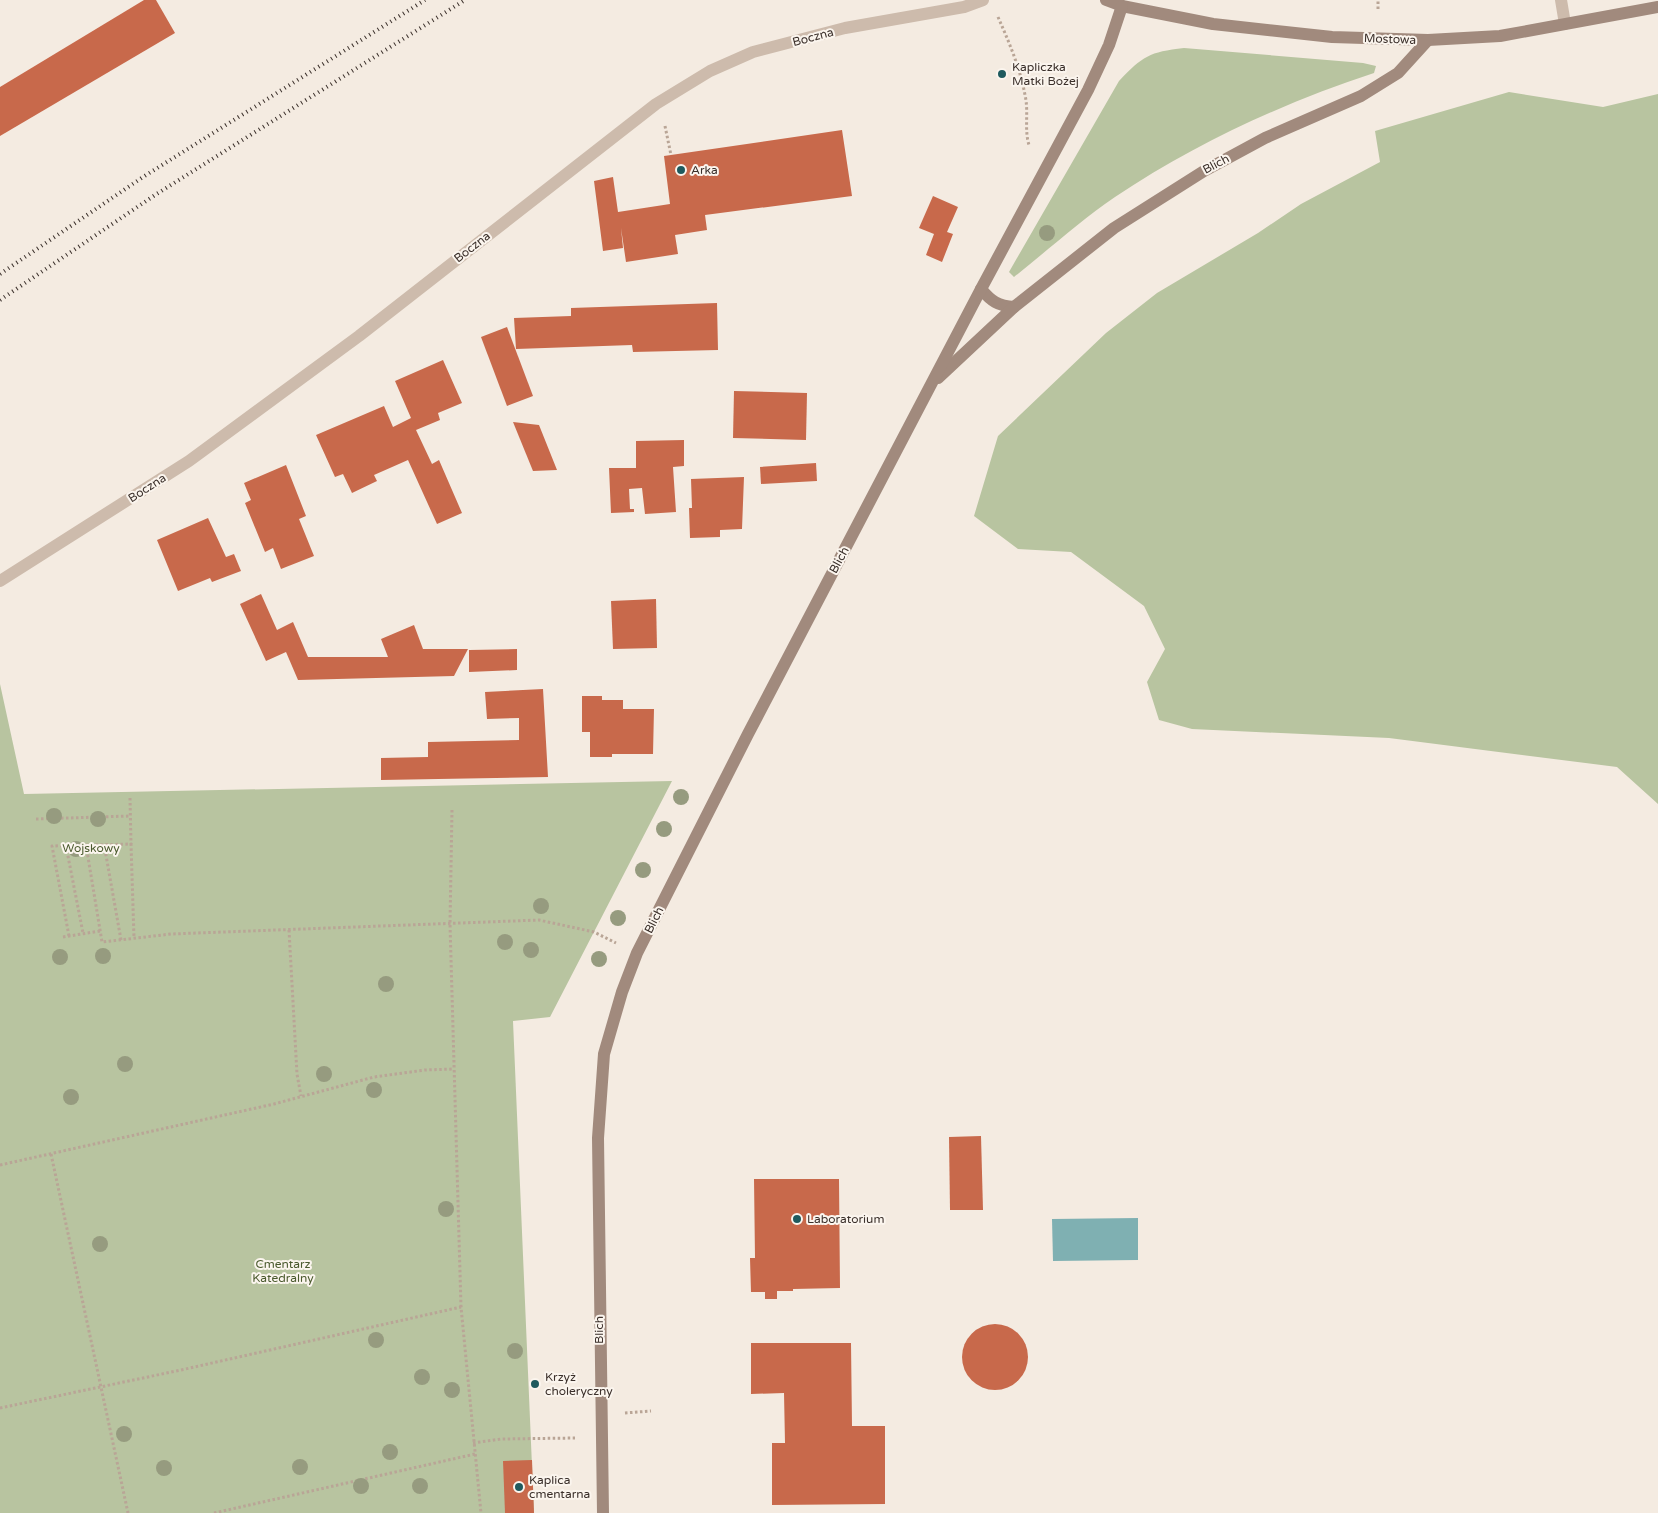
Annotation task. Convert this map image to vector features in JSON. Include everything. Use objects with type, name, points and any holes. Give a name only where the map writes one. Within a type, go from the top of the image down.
[{"type":"street","name":"Boczna","points":[[0,582],[189,461],[359,336],[656,104],[710,71],[762,50],[845,28],[964,6],[983,0]]},
{"type":"street","name":"Mostowa","points":[[1106,0],[1122,6],[1223,26],[1332,37],[1428,40],[1500,36],[1658,7]]},
{"type":"street","points":[[1561,0],[1565,24]]},
{"type":"street","name":"Blich","points":[[603,1513],[598,1138],[600,1085],[610,1029],[637,953],[748,734],[981,289],[1088,90],[1109,45],[1122,6]]},
{"type":"street","name":"Blich","points":[[931,385],[1014,307],[1092,244],[1161,196],[1265,138],[1361,96],[1398,73],[1428,40]]},
{"type":"street","points":[[981,289],[988,298],[1000,306],[1014,307]]},
{"type":"path","points":[[1378,0],[1378,9]]},
{"type":"path","points":[[995,9],[1016,61],[1026,97],[1026,137],[1030,147]]},
{"type":"path","points":[[130,798],[134,938]]},
{"type":"path","points":[[452,810],[450,924],[461,1307],[481,1513]]},
{"type":"path","points":[[36,819],[130,816]]},
{"type":"path","points":[[104,844],[121,940]]},
{"type":"path","points":[[69,936],[52,846],[131,844]]},
{"type":"path","points":[[86,845],[102,942],[134,938],[289,930],[539,920],[594,932],[616,943]]},
{"type":"path","points":[[66,846],[83,933]]},
{"type":"path","points":[[289,930],[297,1074],[301,1096]]},
{"type":"path","points":[[62,937],[100,931]]},
{"type":"path","points":[[0,1165],[301,1096],[374,1077],[425,1070],[453,1069]]},
{"type":"path","points":[[51,1154],[128,1513]]},
{"type":"path","points":[[0,1408],[461,1307]]},
{"type":"path","points":[[622,1413],[651,1411]]},
{"type":"path","points":[[473,1443],[501,1439],[574,1438]]},
{"type":"path","points":[[214,1513],[475,1454]]},
{"type":"green space","points":[[1184,48],[1363,63],[1376,66],[1374,73],[1273,111],[1209,142],[1146,177],[1102,206],[1014,277],[1009,272],[1119,81],[1134,66],[1147,57],[1162,51]]},
{"type":"green space","points":[[1509,92],[1603,107],[1658,94],[1658,804],[1617,767],[1389,738],[1192,729],[1159,720],[1147,682],[1165,649],[1144,606],[1071,552],[1018,549],[974,516],[998,436],[1106,333],[1157,293],[1258,233],[1301,204],[1380,162],[1375,131]]},
{"type":"green space","name":"Cmentarz Katedralny","points":[[0,684],[24,794],[672,781],[550,1017],[513,1021],[534,1513],[0,1513]]},
{"type":"water","points":[[1138,1218],[1138,1260],[1053,1261],[1052,1219]]},
{"type":"building","points":[[144,0],[156,0],[175,33],[0,136],[0,87]]},
{"type":"building","points":[[842,130],[852,196],[705,215],[707,230],[675,235],[678,254],[626,262],[621,228],[623,248],[603,251],[594,181],[613,177],[618,212],[670,204],[664,156]]},
{"type":"building","points":[[933,196],[958,207],[947,232],[953,234],[942,262],[926,255],[934,234],[919,228]]},
{"type":"building","points":[[717,303],[718,350],[633,352],[632,345],[516,349],[514,318],[571,316],[571,308]]},
{"type":"building","points":[[507,327],[533,396],[507,406],[481,337]]},
{"type":"building","points":[[443,360],[462,403],[438,413],[440,420],[416,430],[432,464],[439,460],[462,513],[437,524],[408,460],[374,475],[377,481],[352,493],[343,474],[335,477],[316,435],[384,406],[393,427],[411,418],[395,381]]},
{"type":"building","points":[[734,391],[807,393],[806,440],[733,438]]},
{"type":"building","points":[[513,422],[539,425],[557,470],[533,471]]},
{"type":"building","points":[[684,440],[684,466],[673,467],[676,512],[645,514],[642,488],[629,489],[630,509],[634,509],[634,512],[611,513],[609,468],[636,468],[636,441]]},
{"type":"building","points":[[816,463],[817,481],[761,484],[760,467]]},
{"type":"building","points":[[286,465],[306,516],[299,519],[314,556],[281,569],[273,548],[265,552],[245,503],[251,500],[244,483]]},
{"type":"building","points":[[744,477],[742,529],[720,530],[720,537],[690,538],[689,508],[692,508],[691,479]]},
{"type":"building","points":[[208,518],[226,557],[234,554],[241,571],[212,582],[210,578],[178,591],[157,540]]},
{"type":"building","points":[[261,594],[277,630],[293,622],[308,657],[388,657],[381,639],[414,625],[423,649],[468,649],[454,676],[298,680],[286,652],[266,661],[240,604]]},
{"type":"building","points":[[656,599],[657,648],[613,649],[611,601]]},
{"type":"building","points":[[517,649],[517,670],[469,672],[469,650]]},
{"type":"building","points":[[543,689],[548,777],[381,780],[381,758],[428,757],[428,742],[519,740],[519,718],[487,719],[485,692]]},
{"type":"building","points":[[582,696],[602,696],[602,700],[623,700],[623,709],[654,709],[653,754],[612,754],[612,757],[590,757],[590,732],[582,732]]},
{"type":"building","points":[[981,1136],[983,1210],[950,1210],[949,1137]]},
{"type":"building","name":"Laboratorium","points":[[754,1179],[839,1179],[840,1288],[777,1291],[777,1299],[765,1299],[765,1292],[751,1292],[750,1258],[755,1258]]},
{"type":"building","points":[[989,1324],[1001,1324],[1013,1329],[1023,1339],[1028,1351],[1026,1370],[1013,1385],[1001,1390],[989,1390],[977,1385],[967,1375],[962,1363],[962,1351],[967,1339],[977,1329]]},
{"type":"building","points":[[751,1343],[851,1343],[852,1426],[885,1426],[885,1504],[772,1505],[772,1443],[785,1443],[784,1393],[751,1394]]},
{"type":"building","name":"Kaplica cmentarna","points":[[532,1460],[534,1513],[505,1513],[503,1461]]},
{"type":"railway","points":[[0,274],[143,177],[425,0]]},
{"type":"railway","points":[[0,300],[155,195],[465,0]]},
{"type":"place","name":"Kapliczka Matki Bożej","points":[[1002,74]]},
{"type":"place","name":"Arka","points":[[681,170]]},
{"type":"place","name":"Laboratorium","points":[[797,1219]]},
{"type":"place","name":"Krzyż choleryczny","points":[[535,1384]]},
{"type":"place","name":"Kaplica cmentarna","points":[[519,1487]]},
{"type":"park label","name":"Wojskowy","points":[[91,848]]}]
